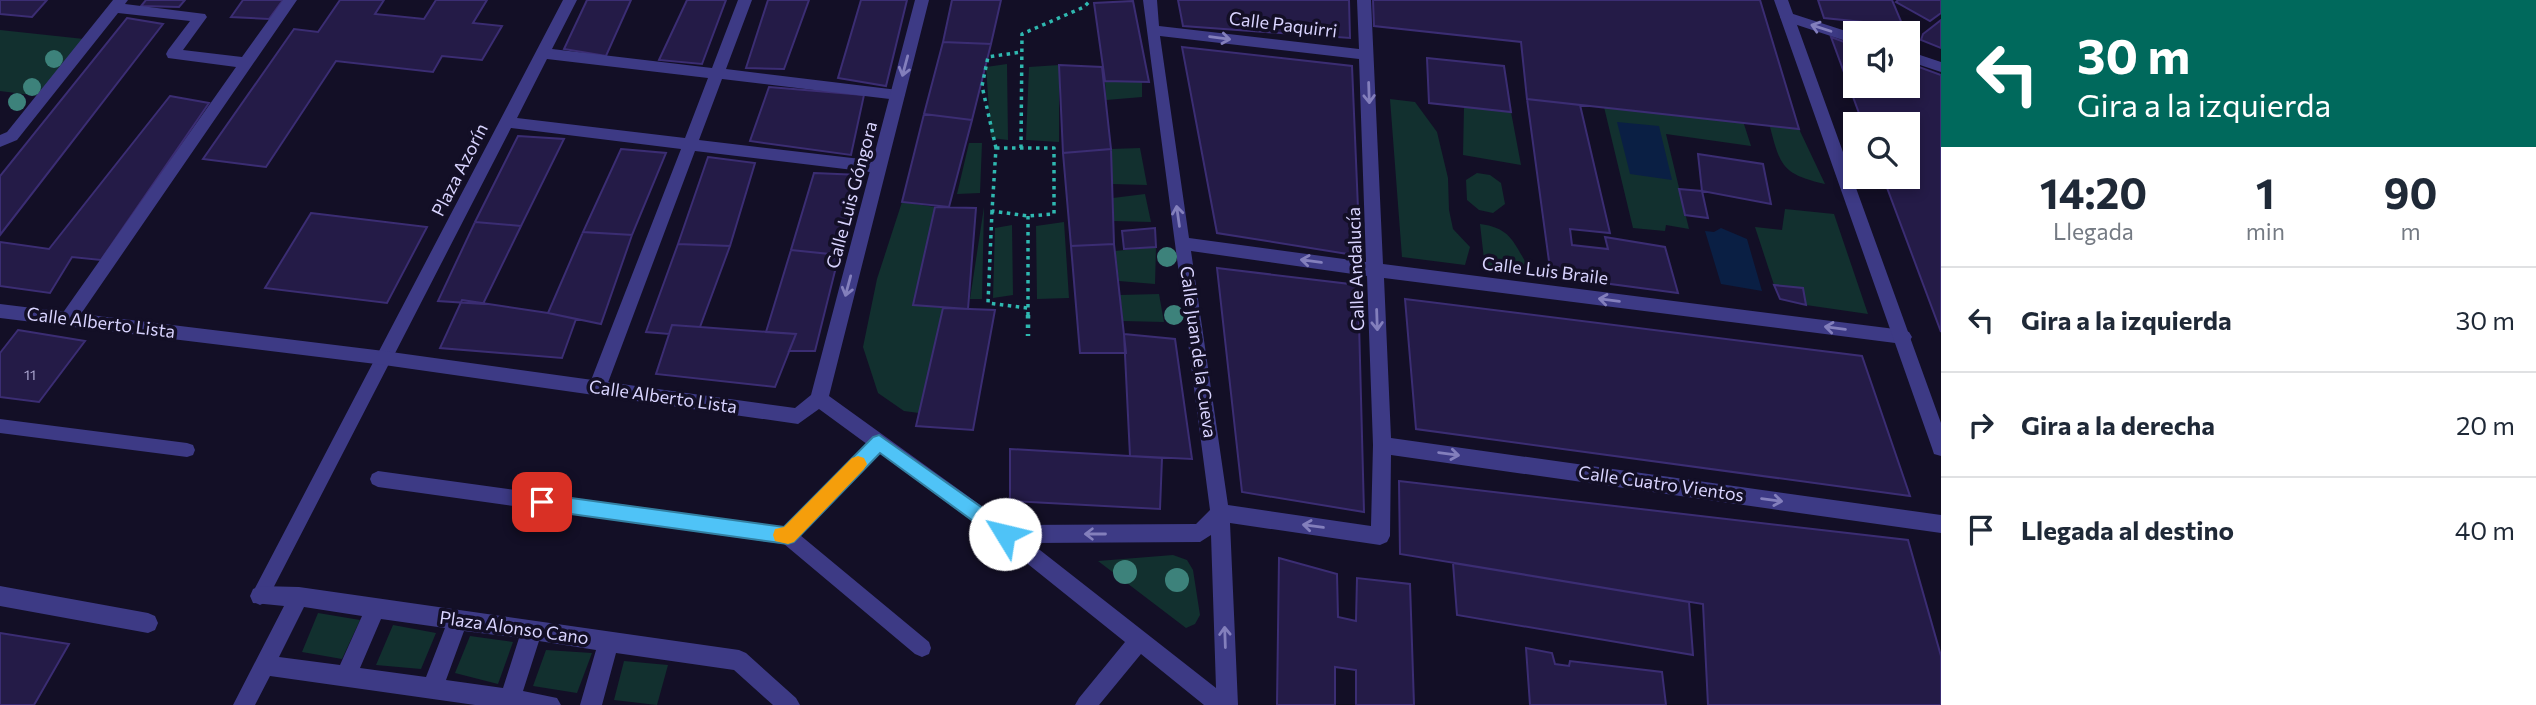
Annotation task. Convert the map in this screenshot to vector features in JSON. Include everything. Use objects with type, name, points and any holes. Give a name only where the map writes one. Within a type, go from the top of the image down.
[{"type":"street","points":[[68,319],[290,0]]},
{"type":"street","name":"Plaza Azorín","points":[[384,358],[570,0]]},
{"type":"street","points":[[597,388],[745,0]]},
{"type":"street","name":"Calle Luis Góngora","points":[[819,399],[922,0]]},
{"type":"street","name":"Calle Juan de la Cueva","points":[[1150,0],[1220,513],[1227,705]]},
{"type":"street","name":"Calle Andalucía","points":[[1220,513],[1380,536],[1382,444],[1364,0]]},
{"type":"street","points":[[1781,0],[1941,449]]},
{"type":"street","points":[[0,141],[12,136],[118,4],[200,17],[173,54],[246,63]]},
{"type":"street","points":[[1787,17],[1843,35]]},
{"type":"street","name":"Calle Paquirri","points":[[1152,30],[1368,55]]},
{"type":"street","points":[[543,53],[898,94]]},
{"type":"street","points":[[1920,60],[1941,66]]},
{"type":"street","points":[[507,122],[878,167]]},
{"type":"street","name":"Calle Luis Braile","points":[[1182,243],[1903,337]]},
{"type":"street","name":"Calle Alberto Lista","points":[[0,311],[384,358],[798,416],[819,399]]},
{"type":"street","points":[[819,399],[1005,534],[1221,705]]},
{"type":"street","name":"Calle Cuatro Vientos","points":[[1382,444],[1941,524]]},
{"type":"street","points":[[1005,534],[1200,533],[1220,513]]},
{"type":"street","points":[[0,596],[148,623]]},
{"type":"street","name":"Plaza Alonso Cano","points":[[260,596],[299,597],[739,660],[789,705]]},
{"type":"street","points":[[244,705],[299,597]]},
{"type":"street","points":[[345,677],[376,608]]},
{"type":"street","points":[[432,689],[458,620]]},
{"type":"street","points":[[510,699],[532,630]]},
{"type":"street","points":[[1086,705],[1140,639]]},
{"type":"street","points":[[592,705],[609,641]]},
{"type":"street","points":[[263,665],[551,705]]},
{"type":"lane","points":[[260,596],[384,358]]},
{"type":"lane","points":[[0,426],[187,450]]},
{"type":"lane","points":[[788,536],[879,443]]},
{"type":"lane","points":[[378,479],[788,536],[922,648]]},
{"type":"path","points":[[1021,148],[1021,34],[1084,7],[1091,0]]},
{"type":"path","points":[[1021,52],[988,57],[982,86],[996,148],[988,303],[1028,307]]},
{"type":"path","points":[[992,211],[1028,216],[1054,214],[1054,148],[996,148]]},
{"type":"path","points":[[1028,216],[1028,336]]},
{"type":"green space","points":[[0,30],[84,39],[39,96],[0,91]]},
{"type":"green space","points":[[1007,64],[1008,140],[991,138],[986,67]]},
{"type":"green space","points":[[1059,65],[1059,142],[1026,140],[1029,67]]},
{"type":"green space","points":[[1105,81],[1142,81],[1142,97],[1106,100]]},
{"type":"green space","points":[[1390,99],[1415,102],[1437,132],[1448,178],[1449,210],[1453,229],[1470,247],[1465,265],[1402,257]]},
{"type":"green space","points":[[1464,107],[1511,112],[1521,165],[1463,155]]},
{"type":"green space","points":[[1604,107],[1743,121],[1751,146],[1666,134],[1689,229],[1666,225],[1665,231],[1633,228]]},
{"type":"green space","points":[[1769,123],[1799,129],[1825,184],[1799,176],[1785,166],[1776,149]]},
{"type":"green space","points":[[969,143],[982,143],[980,193],[957,194]]},
{"type":"green space","points":[[1140,148],[1147,185],[1112,184],[1111,149]]},
{"type":"green space","points":[[1477,173],[1490,175],[1501,183],[1505,204],[1493,213],[1479,210],[1467,200],[1466,180]]},
{"type":"green space","points":[[1145,194],[1151,222],[1114,221],[1113,198]]},
{"type":"green space","points":[[902,202],[935,207],[913,304],[943,308],[919,413],[904,411],[878,393],[863,347],[877,279]]},
{"type":"green space","points":[[984,207],[982,299],[970,299]]},
{"type":"green space","points":[[1785,209],[1834,214],[1868,314],[1806,305],[1803,288],[1774,285],[1755,227],[1782,230]]},
{"type":"green space","points":[[1064,222],[1069,298],[1037,299],[1036,226]]},
{"type":"green space","points":[[1480,224],[1505,233],[1528,266],[1516,266],[1511,271],[1485,268]]},
{"type":"green space","points":[[1012,225],[1013,295],[993,298],[995,228]]},
{"type":"green space","points":[[1156,247],[1155,284],[1119,281],[1115,251]]},
{"type":"green space","points":[[1159,294],[1164,322],[1123,321],[1120,295]]},
{"type":"green space","points":[[1173,555],[1187,560],[1193,570],[1200,615],[1195,624],[1186,628],[1098,561]]},
{"type":"green space","points":[[318,613],[360,620],[342,659],[302,652]]},
{"type":"green space","points":[[393,625],[436,633],[421,669],[376,665]]},
{"type":"green space","points":[[470,636],[513,642],[498,684],[455,673]]},
{"type":"green space","points":[[546,650],[592,653],[577,693],[533,686]]},
{"type":"green space","points":[[624,661],[668,665],[657,705],[614,700]]},
{"type":"water","points":[[1617,122],[1659,126],[1672,180],[1630,174]]},
{"type":"water","points":[[1721,228],[1747,239],[1762,291],[1721,284],[1705,231],[1714,232]]},
{"type":"building","points":[[0,0],[47,0],[32,17],[0,14]]},
{"type":"building","points":[[146,0],[185,0],[179,7],[141,6]]},
{"type":"building","points":[[243,0],[283,0],[269,19],[231,17]]},
{"type":"building","points":[[340,0],[384,0],[375,14],[424,19],[436,0],[487,0],[473,23],[502,26],[482,60],[442,56],[433,72],[336,61],[266,167],[203,159],[294,29],[318,32]]},
{"type":"building","points":[[587,0],[631,0],[606,56],[564,49]]},
{"type":"building","points":[[687,0],[726,0],[702,64],[659,60]]},
{"type":"building","points":[[768,0],[809,0],[784,69],[746,68]]},
{"type":"building","points":[[861,0],[907,0],[886,86],[838,78]]},
{"type":"building","points":[[952,0],[1001,0],[991,44],[943,42]]},
{"type":"building","points":[[1178,0],[1349,0],[1350,38],[1183,26]]},
{"type":"building","points":[[1373,0],[1760,0],[1799,129],[1527,99],[1521,42],[1374,26]]},
{"type":"building","points":[[1818,0],[1892,0],[1901,21],[1854,21],[1824,18]]},
{"type":"building","points":[[1941,0],[1941,13],[1930,21],[1896,2]]},
{"type":"building","points":[[1133,1],[1149,82],[1105,81],[1094,3]]},
{"type":"building","points":[[127,18],[163,24],[0,235],[0,176]]},
{"type":"building","points":[[1941,20],[1941,48],[1921,40],[1923,34]]},
{"type":"building","points":[[1831,37],[1843,42],[1843,70]]},
{"type":"building","points":[[943,42],[991,44],[972,120],[924,114]]},
{"type":"building","points":[[1182,47],[1352,66],[1360,256],[1217,233]]},
{"type":"building","points":[[1427,58],[1504,66],[1511,112],[1429,103]]},
{"type":"building","points":[[1059,65],[1102,67],[1111,149],[1063,153]]},
{"type":"building","points":[[1920,67],[1941,75],[1941,332],[1887,189],[1920,189],[1920,112],[1859,112],[1853,98],[1920,98]]},
{"type":"building","points":[[769,87],[864,95],[851,155],[750,141]]},
{"type":"building","points":[[170,96],[209,103],[101,260],[72,257],[50,293],[0,286],[0,242],[49,249]]},
{"type":"building","points":[[1527,99],[1580,105],[1610,233],[1570,229],[1572,245],[1608,249],[1605,237],[1665,247],[1678,293],[1551,276]]},
{"type":"building","points":[[924,114],[972,120],[949,207],[902,202]]},
{"type":"building","points":[[518,136],[564,139],[521,226],[475,222]]},
{"type":"building","points":[[621,149],[666,153],[632,235],[583,232]]},
{"type":"building","points":[[1111,149],[1114,244],[1071,246],[1063,153]]},
{"type":"building","points":[[1698,154],[1763,164],[1771,204],[1702,191]]},
{"type":"building","points":[[708,157],[755,163],[730,246],[678,244]]},
{"type":"building","points":[[814,173],[860,175],[839,255],[791,250]]},
{"type":"building","points":[[1679,189],[1702,191],[1708,218],[1685,215]]},
{"type":"building","points":[[935,207],[976,208],[968,309],[913,305]]},
{"type":"building","points":[[311,213],[427,227],[387,303],[265,288]]},
{"type":"building","points":[[475,222],[521,226],[483,304],[438,301]]},
{"type":"building","points":[[1155,228],[1156,247],[1124,249],[1122,231]]},
{"type":"building","points":[[583,232],[632,235],[601,324],[548,313]]},
{"type":"building","points":[[678,244],[730,246],[700,327],[672,325],[669,334],[646,332]]},
{"type":"building","points":[[1114,244],[1126,353],[1080,353],[1071,246]]},
{"type":"building","points":[[791,250],[839,255],[815,351],[789,351],[796,334],[766,332]]},
{"type":"building","points":[[1217,268],[1358,285],[1364,512],[1242,492]]},
{"type":"building","points":[[1774,285],[1803,288],[1806,305],[1780,299]]},
{"type":"building","points":[[1405,299],[1862,356],[1910,496],[1416,429]]},
{"type":"building","points":[[462,300],[576,319],[562,358],[440,348]]},
{"type":"building","points":[[943,308],[995,310],[973,430],[916,426]]},
{"type":"building","points":[[672,325],[796,334],[775,387],[656,374]]},
{"type":"building","points":[[18,330],[85,341],[39,402],[0,397],[0,353]]},
{"type":"building","points":[[1124,334],[1175,339],[1192,459],[1130,456]]},
{"type":"building","points":[[1010,449],[1162,458],[1160,509],[1010,501]]},
{"type":"building","points":[[1399,481],[1908,540],[1941,656],[1941,705],[1708,705],[1703,604],[1400,554]]},
{"type":"building","points":[[1279,558],[1337,574],[1338,617],[1356,621],[1357,578],[1410,584],[1414,705],[1356,705],[1356,670],[1335,667],[1335,705],[1277,705]]},
{"type":"building","points":[[1453,563],[1689,602],[1693,655],[1457,615]]},
{"type":"building","points":[[0,633],[69,644],[34,705],[0,705]]},
{"type":"building","points":[[1526,648],[1552,653],[1555,664],[1569,666],[1570,661],[1662,672],[1666,705],[1530,705]]},
{"type":"slow traffic","points":[[782,535],[788,536],[858,464]]},
{"type":"route","points":[[542,502],[788,536],[879,443],[1005,534]]}]
